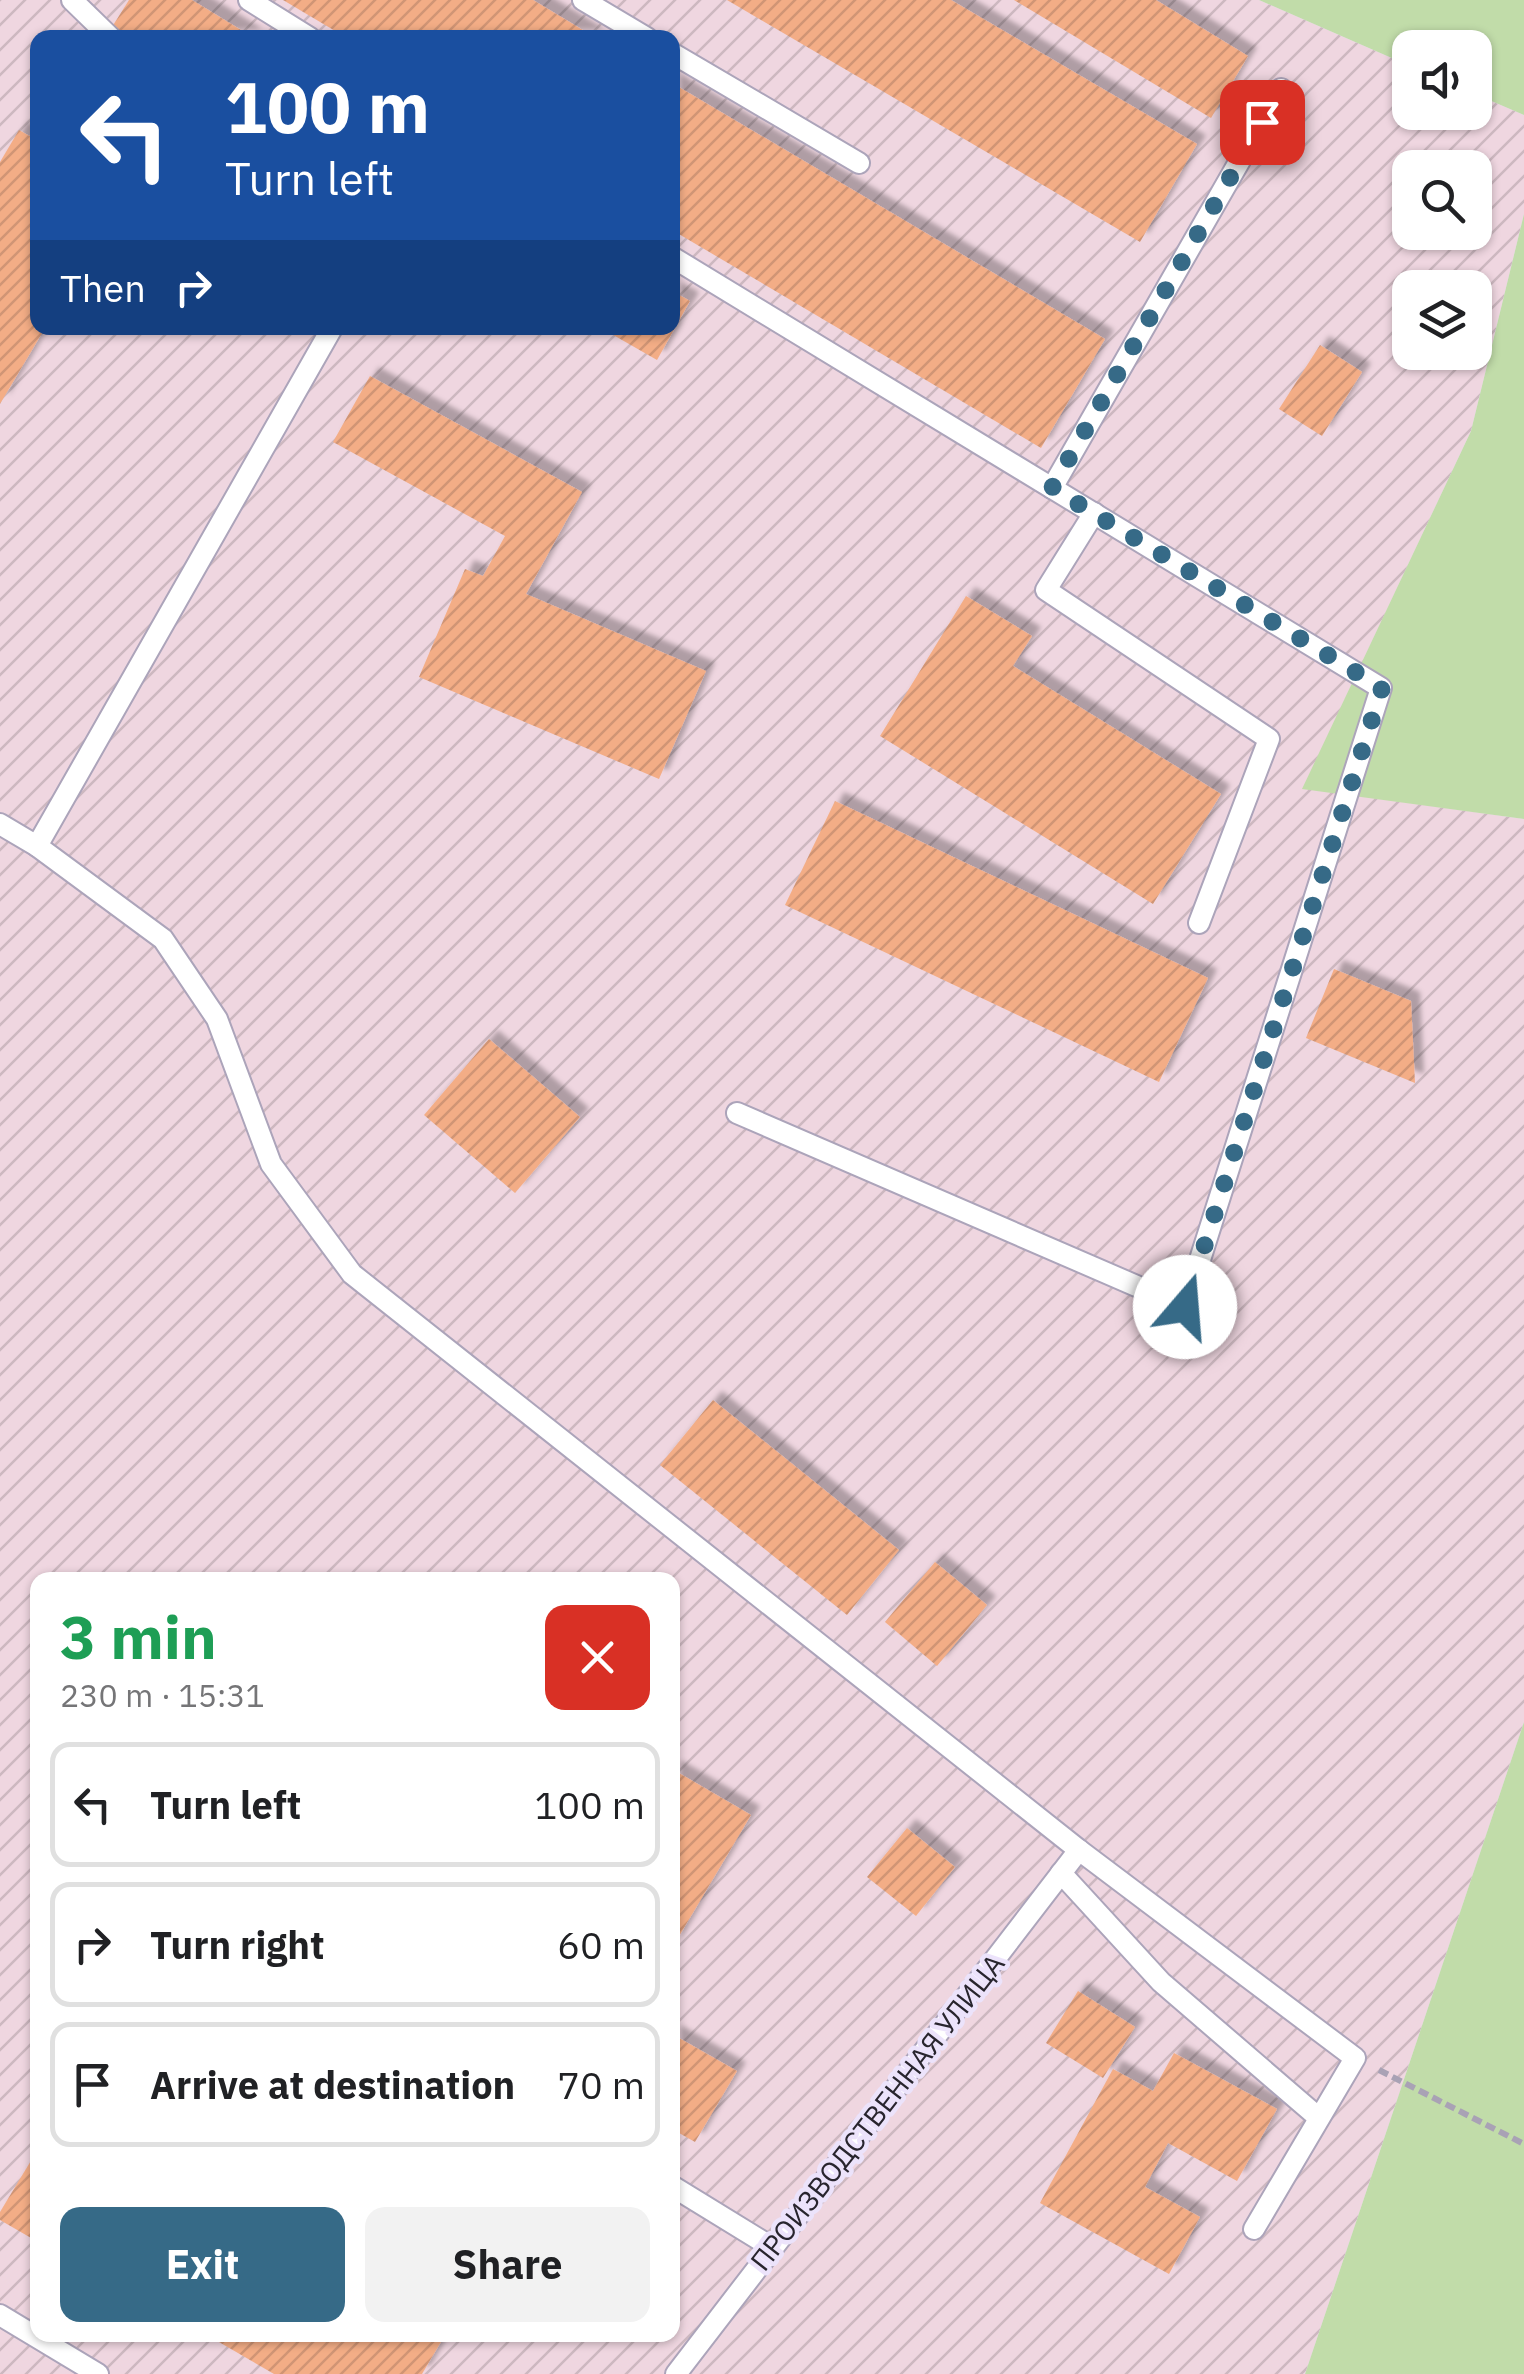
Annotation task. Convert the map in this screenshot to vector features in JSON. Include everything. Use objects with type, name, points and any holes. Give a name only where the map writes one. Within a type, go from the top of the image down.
[{"type":"lane","points":[[72,0],[104,30]]},
{"type":"lane","points":[[248,0],[297,30]]},
{"type":"lane","points":[[583,0],[634,30]]},
{"type":"lane","points":[[680,58],[859,163]]},
{"type":"lane","points":[[1052,488],[1281,89]]},
{"type":"lane","points":[[680,263],[1382,688],[1185,1307],[737,1113]]},
{"type":"lane","points":[[37,846],[328,335]]},
{"type":"lane","points":[[1094,513],[1046,590],[1269,739],[1199,922]]},
{"type":"lane","points":[[0,824],[37,846],[163,939],[217,1019],[271,1164],[352,1274],[1078,1850],[1355,2058],[1254,2229]]},
{"type":"lane","name":"ПРОИЗВОДСТВЕННАЯ УЛИЦА","points":[[676,2374],[1078,1850]]},
{"type":"lane","points":[[1062,1872],[1161,1982],[1319,2118]]},
{"type":"lane","points":[[680,2191],[773,2248]]},
{"type":"lane","points":[[0,2316],[30,2334]]},
{"type":"lane","points":[[44,2342],[98,2374]]},
{"type":"path","points":[[1355,2058],[1524,2144]]},
{"type":"shaded area","points":[[0,0],[1259,0],[1392,58],[1392,130],[1492,130],[1492,101],[1524,115],[1524,214],[1492,345],[1492,270],[1392,270],[1392,370],[1486,370],[1471,431],[1303,788],[1524,819],[1524,1722],[1305,2374],[0,2374]]},
{"type":"green space","points":[[1259,0],[1524,0],[1524,115],[1492,101],[1492,30],[1392,30],[1392,58]]},
{"type":"green space","points":[[1524,214],[1524,819],[1302,789],[1471,431],[1486,370],[1492,370],[1492,345]]},
{"type":"green space","points":[[1524,1722],[1524,2374],[1305,2374]]},
{"type":"building","points":[[129,0],[192,0],[241,30],[117,30],[112,27]]},
{"type":"building","points":[[283,0],[533,0],[583,30],[334,30]]},
{"type":"building","points":[[727,0],[951,0],[1197,144],[1140,242]]},
{"type":"building","points":[[1014,0],[1156,0],[1248,56],[1211,118]]},
{"type":"building","points":[[680,88],[1105,339],[1041,448],[680,235]]},
{"type":"building","points":[[19,130],[30,136],[30,335],[41,335],[0,404],[0,162]]},
{"type":"building","points":[[680,295],[690,301],[680,319]]},
{"type":"building","points":[[613,335],[671,335],[657,360]]},
{"type":"building","points":[[1320,345],[1362,372],[1322,436],[1279,409]]},
{"type":"building","points":[[370,376],[582,492],[526,594],[706,671],[659,779],[419,677],[465,569],[483,576],[505,536],[333,442]]},
{"type":"building","points":[[966,596],[1032,636],[1013,666],[1221,794],[1153,904],[880,736]]},
{"type":"building","points":[[835,801],[1208,978],[1159,1082],[785,905]]},
{"type":"building","points":[[1334,969],[1411,1001],[1415,1083],[1306,1038]]},
{"type":"building","points":[[489,1039],[580,1117],[515,1193],[424,1115]]},
{"type":"building","points":[[713,1400],[899,1550],[847,1615],[660,1465]]},
{"type":"building","points":[[935,1562],[987,1605],[937,1666],[885,1622]]},
{"type":"building","points":[[680,1774],[751,1815],[680,1935]]},
{"type":"building","points":[[907,1828],[955,1867],[916,1916],[867,1877]]},
{"type":"building","points":[[1078,1991],[1135,2027],[1103,2078],[1046,2043]]},
{"type":"building","points":[[680,2039],[737,2071],[695,2142],[680,2134]]},
{"type":"building","points":[[1174,2053],[1277,2109],[1237,2181],[1168,2143],[1145,2187],[1200,2217],[1169,2274],[1040,2203],[1113,2069],[1153,2091]]},
{"type":"building","points":[[30,2162],[30,2237],[0,2220],[0,2212]]},
{"type":"building","points":[[219,2342],[441,2342],[422,2374],[274,2374]]},
{"type":"route","points":[[1185,1307],[1382,688],[1052,488],[1262,122]]}]
